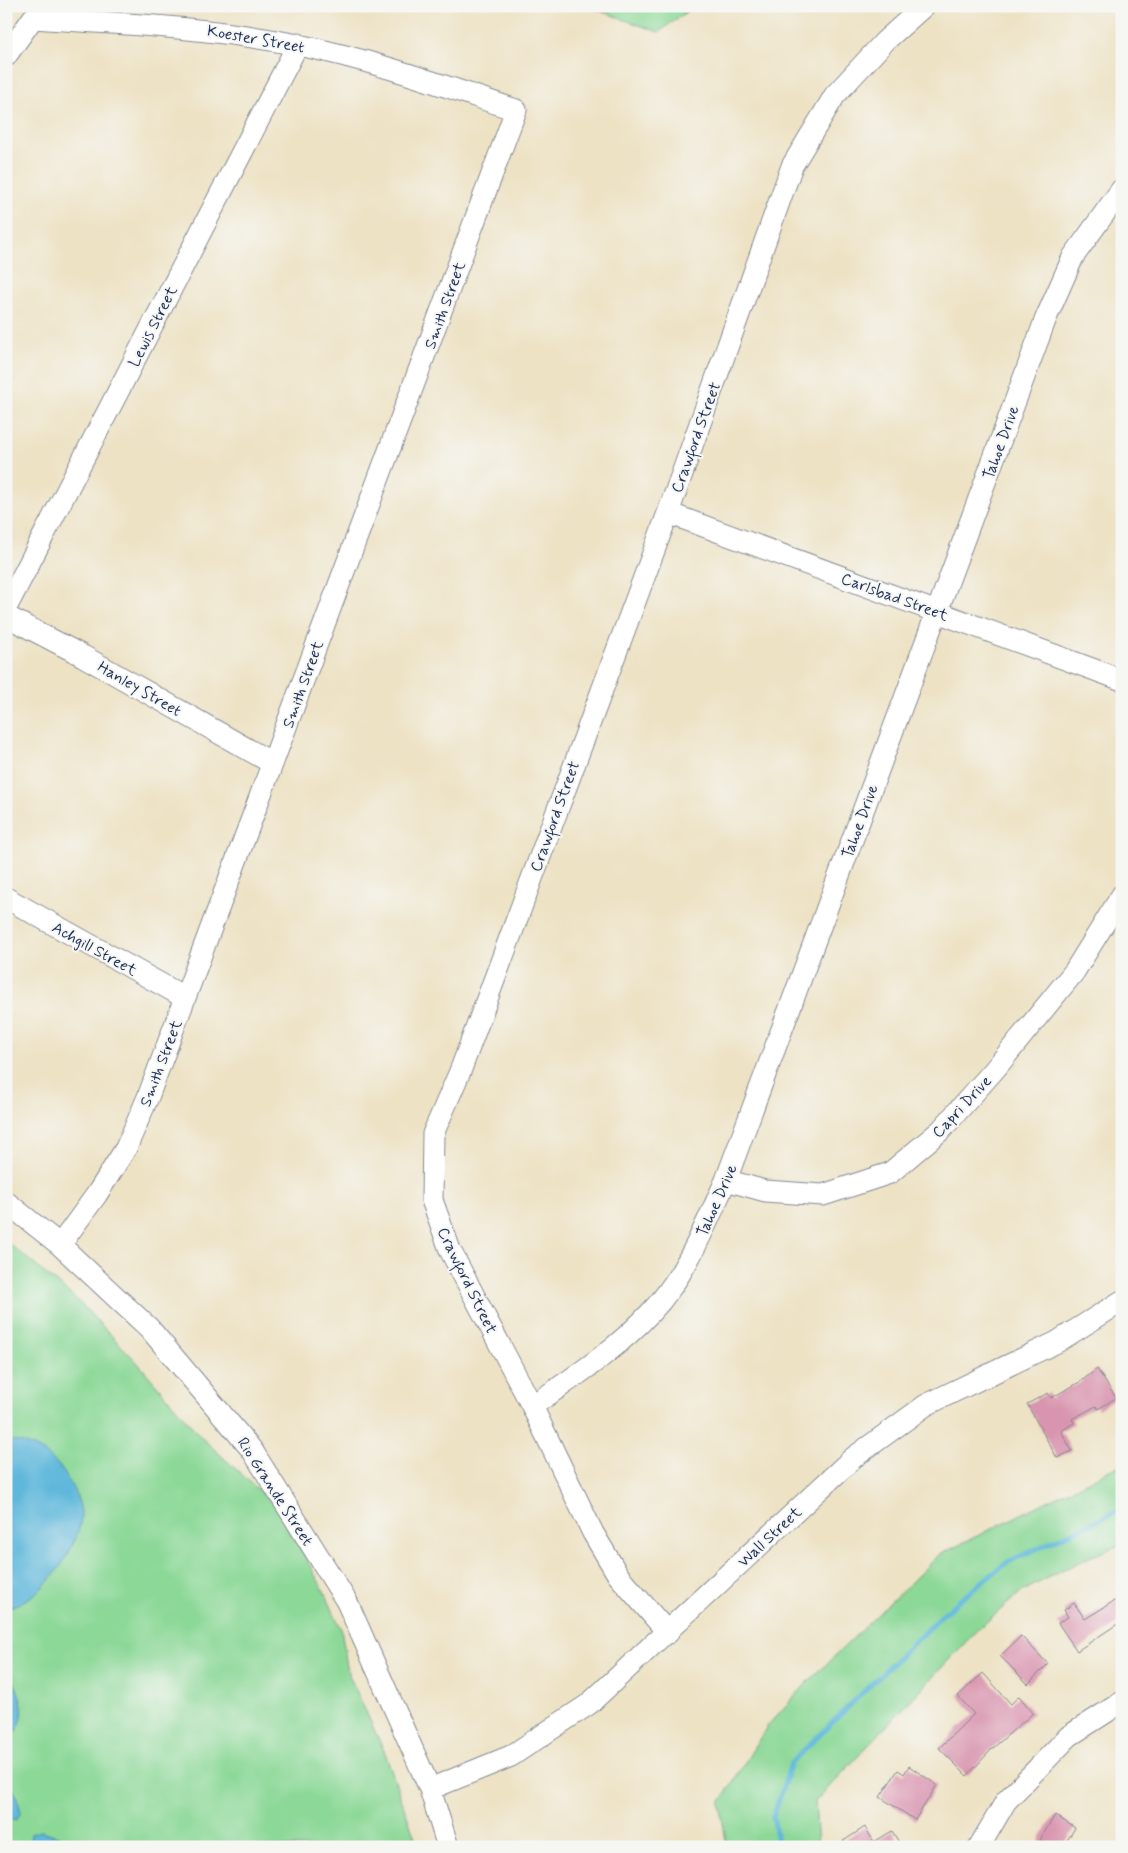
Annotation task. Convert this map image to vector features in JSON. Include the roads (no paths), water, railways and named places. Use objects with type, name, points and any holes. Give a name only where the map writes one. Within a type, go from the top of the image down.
[{"type":"street","name":"Crawford Street","points":[[668,1633],[618,1574],[593,1532],[532,1406],[450,1250],[432,1200],[433,1134],[461,1069],[668,513],[792,166],[835,94],[885,40],[924,6]]},
{"type":"street","name":"Koester Street","points":[[6,56],[33,18],[198,28],[298,44],[376,63],[516,110]]},
{"type":"street","name":"Lewis Street","points":[[6,608],[298,44]]},
{"type":"street","name":"Smith Street","points":[[60,1245],[97,1194],[126,1148],[148,1097],[516,110]]},
{"type":"street","name":"Tahoe Drive","points":[[532,1406],[607,1354],[652,1311],[690,1257],[726,1180],[1046,318],[1073,257],[1122,189]]},
{"type":"street","name":"Carlsbad Street","points":[[668,513],[1122,680]]},
{"type":"street","name":"Hanley Street","points":[[6,616],[84,656],[272,763]]},
{"type":"street","name":"Capri Drive","points":[[726,1180],[765,1191],[823,1195],[890,1173],[941,1130],[996,1069],[1074,972],[1122,895]]},
{"type":"street","name":"Achgill Street","points":[[6,898],[184,997]]},
{"type":"street","name":"Rio Grande Street","points":[[6,1202],[60,1245],[149,1328],[252,1450],[347,1602],[430,1788],[448,1847]]},
{"type":"street","name":"Wall Street","points":[[430,1788],[511,1756],[589,1704],[668,1633],[852,1458],[926,1406],[1057,1342],[1122,1301]]},
{"type":"street","points":[[979,1847],[1006,1801],[1069,1736],[1122,1702]]},
{"type":"water","points":[[6,1440],[33,1446],[55,1461],[66,1476],[78,1499],[81,1515],[77,1535],[59,1568],[44,1586],[33,1595],[6,1610]]},
{"type":"water","points":[[6,1667],[20,1697],[22,1715],[15,1733],[6,1742]]},
{"type":"water","points":[[6,1775],[16,1795],[21,1812],[16,1820],[6,1817]]},
{"type":"water","points":[[40,1831],[58,1836],[72,1847],[30,1847],[31,1834]]},
{"type":"waterway","points":[[779,1847],[773,1817],[791,1763],[944,1613],[1006,1563],[1122,1509]]}]
